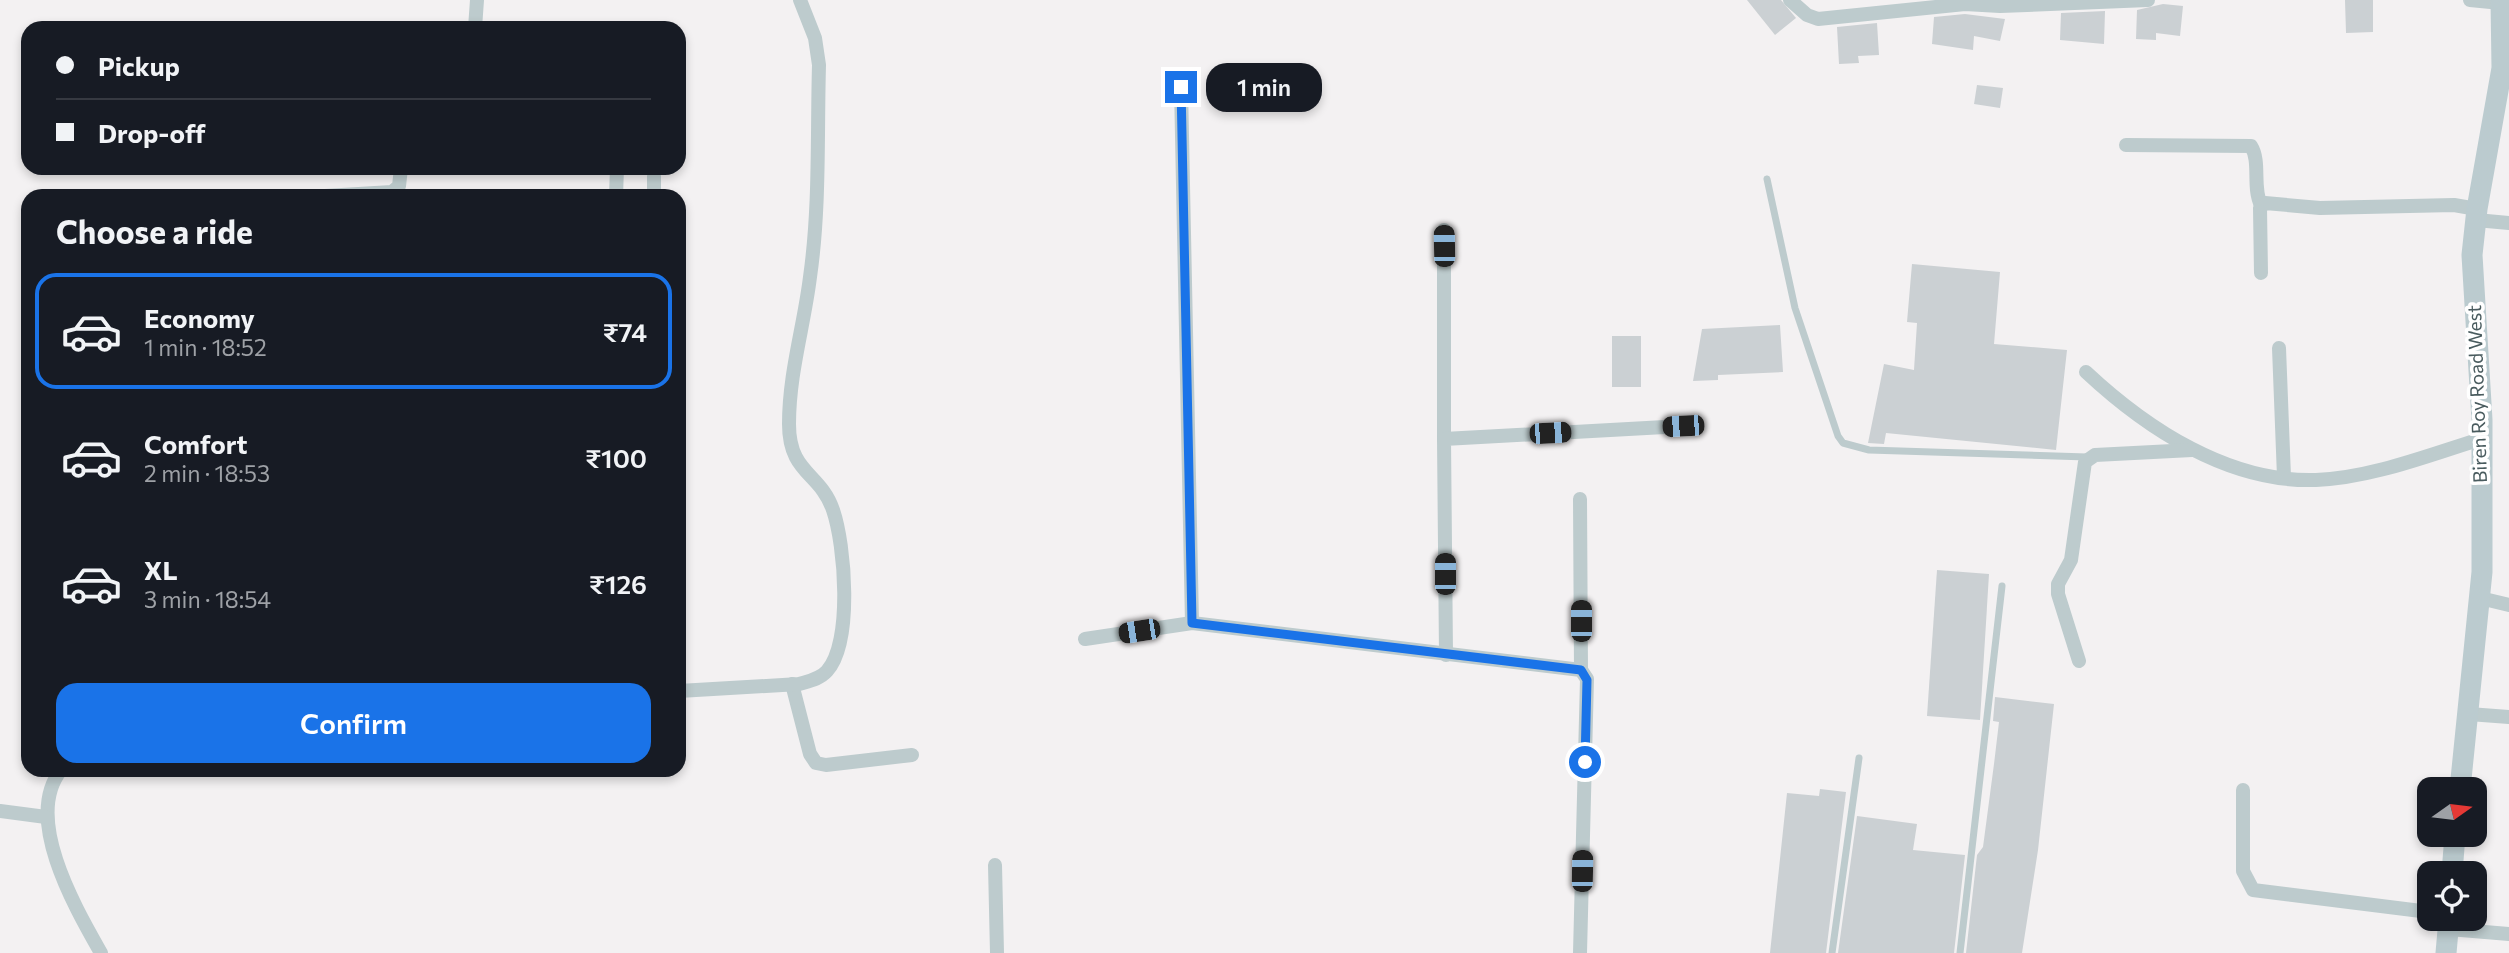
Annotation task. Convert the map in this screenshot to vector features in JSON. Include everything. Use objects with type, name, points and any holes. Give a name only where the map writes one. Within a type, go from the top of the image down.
[{"type":"main road","name":"Biren Roy Road West","points":[[2461,777],[2480,598],[2481,439],[2473,294],[2476,214],[2500,87],[2503,49],[2501,1]]},
{"type":"main road","points":[[2446,953],[2448,931]]},
{"type":"street","points":[[476,21],[477,0]]},
{"type":"street","points":[[686,691],[792,684],[814,680],[826,672],[835,659],[843,612],[843,581],[833,510],[825,494],[794,458],[790,445],[790,396],[814,239],[819,65],[816,38],[800,0]]},
{"type":"street","points":[[1790,0],[1807,15],[1818,19],[1910,5],[2000,6],[2148,0]]},
{"type":"street","points":[[2470,0],[2501,1]]},
{"type":"street","points":[[1181,87],[1192,623]]},
{"type":"street","points":[[2126,145],[2251,146],[2255,153],[2256,196],[2261,205],[2261,273]]},
{"type":"street","points":[[654,176],[654,189]]},
{"type":"street","points":[[2261,205],[2270,202],[2342,209],[2454,205],[2509,223]]},
{"type":"street","points":[[1444,230],[1446,655]]},
{"type":"street","points":[[2279,348],[2284,477]]},
{"type":"street","points":[[2086,372],[2145,422],[2197,450],[2240,469],[2284,477],[2316,480],[2358,474],[2481,439]]},
{"type":"street","points":[[1444,439],[1683,426]]},
{"type":"street","points":[[2079,661],[2058,594],[2059,584],[2071,561],[2085,462],[2090,457],[2197,450]]},
{"type":"street","points":[[1580,499],[1581,670],[1587,680],[1580,953]]},
{"type":"street","points":[[2480,598],[2509,605]]},
{"type":"street","points":[[1085,639],[1192,623],[1581,670]]},
{"type":"street","points":[[792,684],[810,754],[816,763],[826,765],[912,755]]},
{"type":"street","points":[[2469,714],[2509,717]]},
{"type":"street","points":[[55,777],[46,817],[55,855],[82,919],[101,953]]},
{"type":"street","points":[[2243,790],[2243,871],[2253,890],[2417,910]]},
{"type":"street","points":[[0,811],[46,817]]},
{"type":"street","points":[[995,865],[997,953]]},
{"type":"street","points":[[2487,930],[2509,934]]},
{"type":"lane","points":[[1768,179],[1795,308],[1838,436],[1843,443],[1869,450],[2090,457]]},
{"type":"lane","points":[[1960,953],[2002,586]]},
{"type":"lane","points":[[1832,953],[1859,758]]},
{"type":"building","points":[[1747,0],[1781,0],[1796,18],[1775,35]]},
{"type":"building","points":[[2345,0],[2373,0],[2373,32],[2346,33]]},
{"type":"building","points":[[2163,4],[2183,6],[2180,36],[2156,33],[2156,40],[2136,39],[2137,10]]},
{"type":"building","points":[[2105,11],[2104,44],[2060,40],[2061,13]]},
{"type":"building","points":[[1965,14],[2005,19],[2000,41],[1974,36],[1973,50],[1932,44],[1934,17]]},
{"type":"building","points":[[1877,23],[1879,55],[1858,56],[1859,63],[1839,64],[1837,27]]},
{"type":"building","points":[[1977,85],[2003,88],[2000,108],[1974,104]]},
{"type":"building","points":[[1912,264],[2000,272],[1994,344],[2067,350],[2056,450],[1886,433],[1884,444],[1868,443],[1884,364],[1914,370],[1917,323],[1907,322]]},
{"type":"building","points":[[1780,325],[1783,372],[1718,375],[1718,380],[1693,381],[1702,329]]},
{"type":"building","points":[[1612,336],[1641,336],[1641,387],[1612,387]]},
{"type":"building","points":[[1937,570],[1989,574],[1980,720],[1927,716]]},
{"type":"building","points":[[1995,697],[2054,704],[2038,850],[2022,953],[1966,953],[1977,855],[1983,847],[1999,722],[1993,721]]},
{"type":"building","points":[[1820,789],[1846,792],[1826,953],[1770,953],[1787,793],[1819,796]]},
{"type":"building","points":[[1857,816],[1917,824],[1913,850],[1965,855],[1954,953],[1838,953]]},
{"type":"route","points":[[1181,87],[1192,623],[1581,670],[1587,680],[1585,762]]}]
